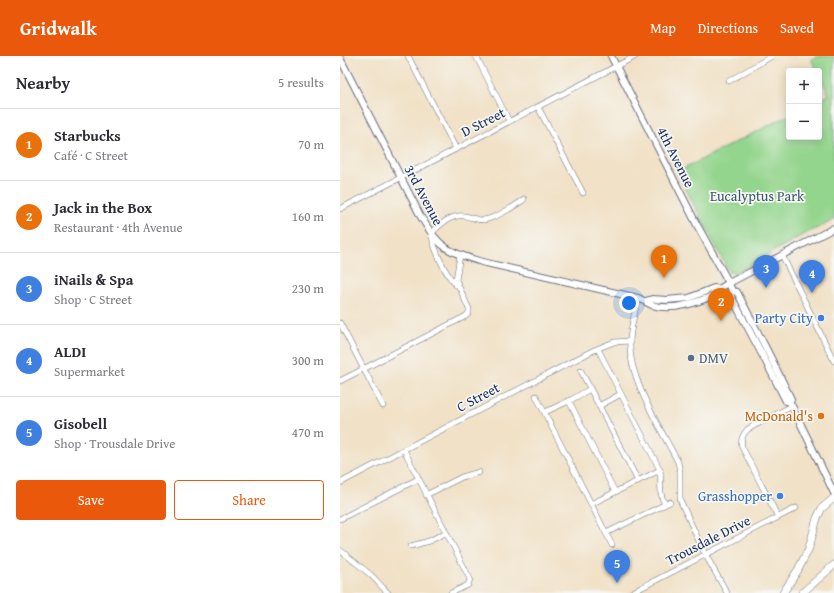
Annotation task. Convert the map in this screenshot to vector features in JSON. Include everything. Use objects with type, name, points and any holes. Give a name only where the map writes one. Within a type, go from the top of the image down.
[{"type":"highway","points":[[783,593],[798,570],[809,548],[817,518],[822,508],[834,498]]},
{"type":"highway","points":[[802,593],[834,565]]},
{"type":"main road","name":"4th Avenue","points":[[611,56],[697,225],[729,283],[732,291],[730,294],[786,401],[790,404],[834,493]]},
{"type":"main road","name":"3rd Avenue","points":[[340,59],[431,234],[441,244],[460,255],[482,262],[638,298]]},
{"type":"main road","points":[[638,298],[651,305],[668,307],[683,306],[712,296],[717,294],[719,289],[729,283],[834,228]]},
{"type":"street","points":[[408,56],[456,149]]},
{"type":"street","points":[[476,56],[509,122]]},
{"type":"street","name":"D Street","points":[[340,209],[636,56]]},
{"type":"street","points":[[729,81],[772,56]]},
{"type":"street","points":[[538,106],[583,193]]},
{"type":"street","points":[[458,287],[451,280],[435,252],[431,234],[438,227],[453,218],[461,216],[484,220],[524,199]]},
{"type":"street","points":[[340,381],[466,316],[469,313],[469,309],[458,287],[456,276],[460,255]]},
{"type":"street","points":[[782,255],[834,361]]},
{"type":"street","points":[[638,298],[630,341],[633,369],[640,388],[678,462],[680,472],[681,502],[726,593]]},
{"type":"street","points":[[340,323],[383,406]]},
{"type":"street","name":"C Street","points":[[340,483],[516,390],[598,349],[614,342],[630,341]]},
{"type":"street","points":[[598,349],[660,470],[662,478],[660,494],[667,503],[606,533]]},
{"type":"street","points":[[580,371],[638,481]]},
{"type":"street","points":[[545,412],[590,389]]},
{"type":"street","points":[[599,406],[621,394]]},
{"type":"street","points":[[536,396],[612,545]]},
{"type":"street","points":[[569,401],[615,492]]},
{"type":"street","points":[[778,517],[742,447],[741,440],[748,429],[790,404]]},
{"type":"street","points":[[404,450],[445,533],[470,579],[468,585],[451,593]]},
{"type":"street","points":[[591,504],[660,470]]},
{"type":"street","points":[[426,495],[462,477],[479,472]]},
{"type":"street","points":[[340,519],[418,479]]},
{"type":"street","name":"Trousdale Drive","points":[[631,593],[796,508]]},
{"type":"street","points":[[411,546],[424,543],[445,533]]},
{"type":"street","points":[[340,550],[371,575],[388,593]]},
{"type":"green space","name":"Eucalyptus Park","points":[[818,56],[834,56],[834,220],[797,238],[735,273],[729,272],[677,172],[786,117],[786,140],[822,140],[822,98],[829,95],[822,80],[822,68],[816,68],[811,59]]},
{"type":"place","name":"Starbucks","points":[[664,278]]},
{"type":"place","name":"iNails & Spa","points":[[766,288]]},
{"type":"place","name":"ALDI","points":[[812,293]]},
{"type":"place","name":"Party City","points":[[821,318]]},
{"type":"place","name":"Jack in the Box","points":[[721,321]]},
{"type":"place","name":"DMV","points":[[691,358]]},
{"type":"place","name":"McDonald's","points":[[821,416]]},
{"type":"place","name":"Grasshopper","points":[[780,496]]},
{"type":"place","name":"Gisobell","points":[[617,583]]}]
